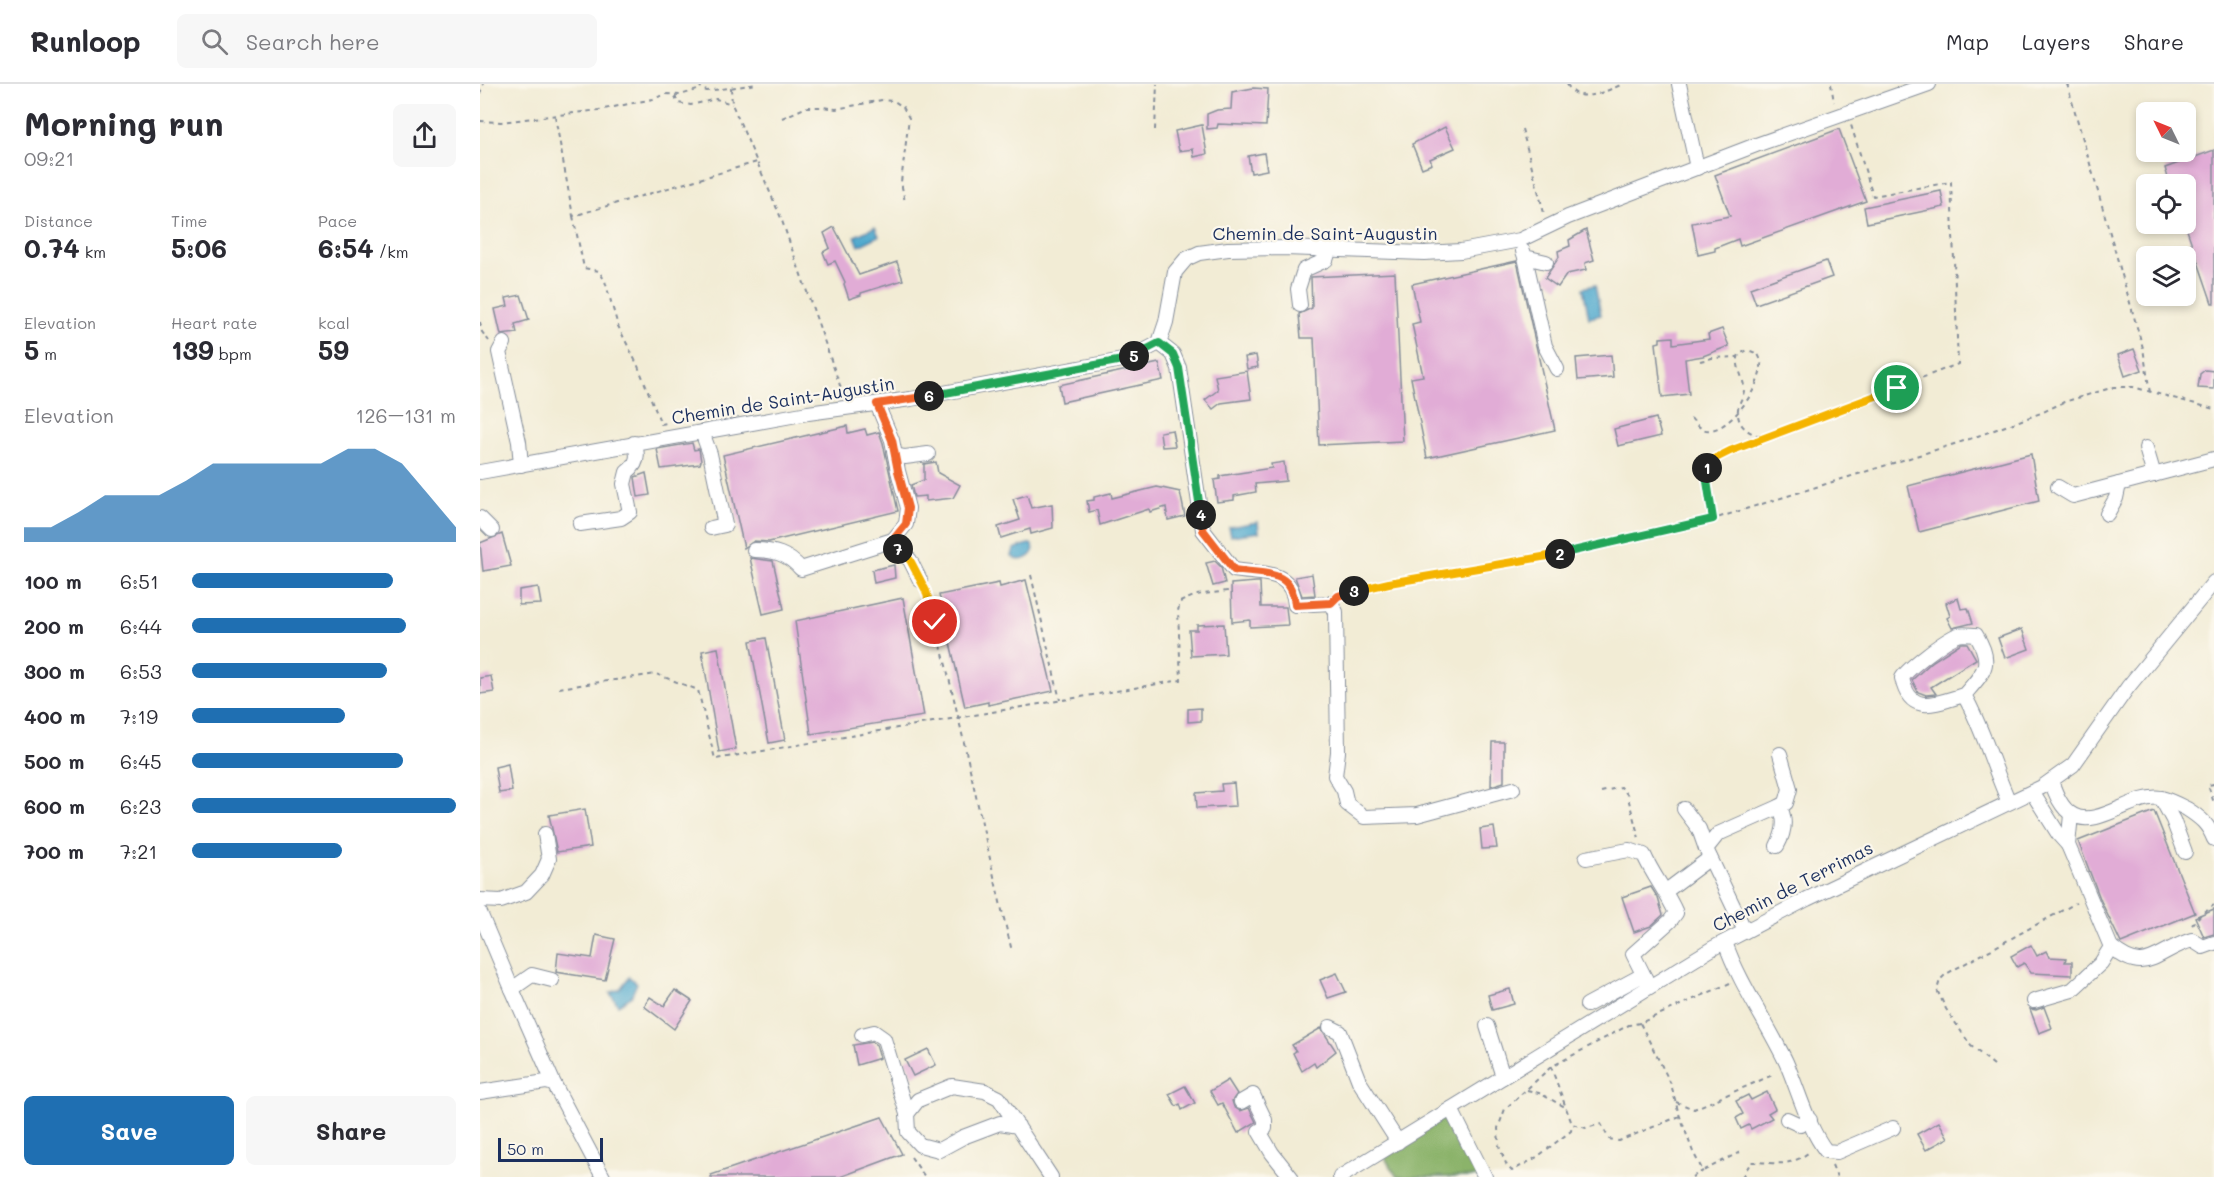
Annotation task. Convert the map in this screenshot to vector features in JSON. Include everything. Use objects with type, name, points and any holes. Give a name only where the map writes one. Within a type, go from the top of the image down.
[{"type":"street","points":[[1679,84],[1697,168]]},
{"type":"street","name":"Chemin de Saint-Augustin","points":[[480,472],[634,443],[1034,378],[1128,359],[1159,343],[1166,322],[1175,272],[1186,259],[1199,253],[1228,249],[1424,253],[1461,251],[1520,240],[1568,217],[1756,145],[1929,84]]},
{"type":"street","points":[[1520,240],[1545,346],[1557,369]]},
{"type":"street","points":[[1300,305],[1298,289],[1304,270],[1326,260],[1329,250]]},
{"type":"street","points":[[1525,257],[1545,262]]},
{"type":"street","points":[[1159,343],[1173,354],[1179,368],[1203,530],[1234,570],[1282,577],[1290,585],[1295,605],[1331,603],[1336,612],[1338,752],[1335,776],[1344,791],[1347,804],[1364,817],[1417,815],[1513,789]]},
{"type":"street","points":[[502,347],[521,465]]},
{"type":"street","points":[[754,550],[771,550],[792,558],[801,569],[893,540],[906,524],[908,508],[892,440],[877,404]]},
{"type":"street","points":[[702,432],[710,454],[725,525],[711,528]]},
{"type":"street","points":[[580,524],[621,518],[630,512],[624,484],[627,472],[634,467],[638,455],[634,443]]},
{"type":"street","points":[[2146,448],[2154,475]]},
{"type":"street","points":[[895,455],[905,458],[928,454]]},
{"type":"street","points":[[2058,487],[2073,496],[2214,459]]},
{"type":"street","points":[[2107,514],[2116,498],[2119,484]]},
{"type":"street","points":[[480,518],[492,530]]},
{"type":"street","points":[[893,540],[899,550],[910,560],[920,580]]},
{"type":"street","name":"Chemin de Terrimas","points":[[1340,1177],[1503,1077],[1648,983],[1807,899],[2032,792],[2050,781],[2073,765],[2128,687],[2214,582]]},
{"type":"street","points":[[1959,634],[1976,635],[1986,651],[1985,668],[1964,695],[1924,705],[1912,700],[1904,689],[1902,678],[1906,671],[1959,634]]},
{"type":"street","points":[[1964,695],[1974,712],[1995,772],[2009,802]]},
{"type":"street","points":[[1666,891],[1708,853],[1718,834],[1786,803],[1790,789],[1780,754]]},
{"type":"street","points":[[2050,781],[2059,800],[2071,815],[2083,819],[2103,815],[2148,798],[2161,798],[2196,815],[2209,826],[2214,839]]},
{"type":"street","points":[[2032,792],[2059,835],[2068,845],[2111,947],[2122,956],[2138,963],[2148,961],[2175,945],[2192,940],[2203,946],[2214,943]]},
{"type":"street","points":[[2161,798],[2173,820],[2185,852]]},
{"type":"street","points":[[1777,846],[1783,835],[1784,824],[1784,814],[1779,807]]},
{"type":"street","points":[[1684,809],[1699,829],[1745,931]]},
{"type":"street","points":[[2068,845],[2071,815]]},
{"type":"street","points":[[480,900],[501,901],[526,892],[542,875],[549,859],[545,834]]},
{"type":"street","points":[[1586,858],[1629,850],[1644,855],[1650,869],[1666,891],[1676,913],[1634,954],[1648,983]]},
{"type":"street","points":[[480,913],[554,1084],[603,1177]]},
{"type":"street","points":[[1725,942],[1731,961],[1782,1054],[1820,1144],[1826,1151],[1837,1152],[1893,1128]]},
{"type":"street","points":[[2034,1001],[2073,990],[2101,963],[2111,947]]},
{"type":"street","points":[[513,989],[532,975],[552,980]]},
{"type":"street","points":[[1587,1005],[1639,976],[1648,983]]},
{"type":"street","points":[[1487,1026],[1503,1077]]},
{"type":"street","points":[[1330,1027],[1340,1032],[1359,1081],[1398,1142]]},
{"type":"street","points":[[862,1035],[874,1032],[884,1039],[907,1114],[908,1132],[920,1145],[939,1150],[963,1137],[1000,1123],[1018,1126]]},
{"type":"street","points":[[480,1092],[546,1082],[554,1084]]},
{"type":"street","points":[[907,1114],[918,1100],[952,1086],[985,1091],[999,1098],[1051,1177]]},
{"type":"street","points":[[1241,1102],[1253,1095],[1265,1120],[1264,1128],[1258,1131],[1291,1177]]},
{"type":"street","points":[[1451,1109],[1485,1177]]},
{"type":"street","points":[[1787,1119],[1800,1125],[1810,1120]]},
{"type":"path","points":[[480,94],[483,84]]},
{"type":"path","points":[[700,84],[701,89]]},
{"type":"path","points":[[480,121],[501,122],[555,116],[599,110],[653,99],[666,94],[675,96],[701,89],[707,91],[758,84]]},
{"type":"path","points":[[1155,130],[1157,84]]},
{"type":"path","points":[[1567,84],[1569,89],[1581,96],[1594,95],[1623,84]]},
{"type":"path","points":[[1713,519],[1706,475],[1708,462],[1730,451],[1958,364],[1951,182],[1873,196],[1831,84]]},
{"type":"path","points":[[2067,84],[2143,348],[2150,393]]},
{"type":"path","points":[[731,88],[732,104],[781,218],[848,408]]},
{"type":"path","points":[[675,96],[678,103],[691,105],[716,99],[732,104]]},
{"type":"path","points":[[782,118],[807,107],[823,106],[836,110],[882,100],[894,101],[903,107],[909,118],[901,182],[905,202]]},
{"type":"path","points":[[555,116],[584,268],[599,271],[605,281],[618,326],[638,366],[661,424],[671,422]]},
{"type":"path","points":[[1522,129],[1539,196],[1544,213],[1547,214]]},
{"type":"path","points":[[573,216],[757,162]]},
{"type":"path","points":[[480,322],[482,332],[502,347]]},
{"type":"path","points":[[1692,418],[1697,425],[1706,430],[1719,428],[1738,412],[1756,386],[1761,369],[1758,354],[1748,350],[1738,354],[1736,362],[1744,387],[1744,398],[1738,412],[1740,422],[1753,435],[1768,437]]},
{"type":"path","points":[[1700,361],[1738,357]]},
{"type":"path","points":[[1331,603],[1338,596],[1389,583],[1573,552],[1713,519],[1964,441],[2090,393],[2114,387],[2133,387],[2214,409]]},
{"type":"path","points":[[1031,575],[1060,701]]},
{"type":"path","points":[[920,580],[926,591],[935,622],[1012,951]]},
{"type":"path","points":[[559,688],[656,674],[698,690],[715,759],[1181,680],[1178,611],[1180,602],[1196,595],[1228,591]]},
{"type":"path","points":[[2214,784],[2208,785],[2214,803]]},
{"type":"path","points":[[1601,792],[1621,787],[1627,794],[1644,855]]},
{"type":"path","points":[[1994,1065],[1971,1046],[1946,1009],[1936,990],[1940,980],[1946,974],[2090,896]]},
{"type":"path","points":[[2192,940],[2189,934],[2193,923],[2214,905]]},
{"type":"path","points":[[1551,1067],[1572,1124],[1571,1131],[1561,1140],[1512,1171],[1506,1166],[1499,1146],[1498,1128],[1505,1109],[1551,1067],[1629,1025],[1640,1023],[1734,981]]},
{"type":"path","points":[[1640,1023],[1671,1084],[1693,1152],[1703,1171]]},
{"type":"path","points":[[1676,1102],[1694,1109],[1782,1070]]},
{"type":"path","points":[[1527,1090],[1539,1093],[1566,1108]]},
{"type":"path","points":[[1572,1124],[1586,1128],[1601,1124],[1609,1139],[1619,1141],[1680,1116]]},
{"type":"path","points":[[1742,1177],[1751,1162],[1782,1165],[1804,1156],[1820,1144]]},
{"type":"path","points":[[1692,1177],[1744,1150]]},
{"type":"green space","points":[[1451,1114],[1480,1177],[1397,1177],[1383,1155]]},
{"type":"water","points":[[875,227],[879,236],[859,246],[855,236]]},
{"type":"water","points":[[1595,285],[1601,315],[1589,318],[1583,288]]},
{"type":"water","points":[[1258,522],[1259,532],[1231,536],[1229,527]]},
{"type":"water","points":[[1031,544],[1034,549],[1028,557],[1018,560],[1012,556],[1014,549]]},
{"type":"water","points":[[629,977],[637,983],[631,997],[618,1005],[610,993],[620,989]]},
{"type":"building","points":[[1253,88],[1268,89],[1266,126],[1218,124],[1217,128],[1207,129],[1207,114],[1217,110],[1231,109],[1232,92]]},
{"type":"building","points":[[1202,125],[1207,154],[1194,157],[1193,149],[1179,151],[1175,131]]},
{"type":"building","points":[[1445,127],[1455,148],[1430,159],[1432,164],[1422,168],[1412,144]]},
{"type":"building","points":[[1839,129],[1866,201],[1740,246],[1738,239],[1715,248],[1715,251],[1698,255],[1692,223],[1730,216],[1715,175]]},
{"type":"building","points":[[2214,150],[2214,303],[2212,303],[2196,256],[2196,246],[2192,246],[2188,234],[2196,234],[2196,174],[2167,174],[2165,168],[2181,162],[2196,162],[2196,157]]},
{"type":"building","points":[[1264,153],[1267,170],[1251,173],[1248,156]]},
{"type":"building","points":[[1941,191],[1944,207],[1867,223],[1864,207]]},
{"type":"building","points":[[834,227],[859,275],[897,262],[903,280],[849,299],[845,282],[835,261],[828,264],[823,252],[830,248],[824,233]]},
{"type":"building","points":[[1586,230],[1594,260],[1585,263],[1586,270],[1567,274],[1558,287],[1545,278],[1559,257],[1558,251],[1570,246],[1569,240]]},
{"type":"building","points":[[1517,261],[1555,430],[1427,458],[1411,378],[1423,376],[1412,324],[1420,322],[1412,284]]},
{"type":"building","points":[[1826,261],[1832,277],[1756,304],[1750,288]]},
{"type":"building","points":[[1395,273],[1403,441],[1319,445],[1314,338],[1301,338],[1299,314],[1312,308],[1311,277]]},
{"type":"building","points":[[521,295],[529,320],[515,324],[517,333],[501,335],[495,309],[508,306],[506,298]]},
{"type":"building","points":[[1722,329],[1729,346],[1703,356],[1685,359],[1689,394],[1662,397],[1656,343],[1660,342],[1660,338],[1673,337],[1673,344],[1709,339],[1708,334]]},
{"type":"building","points":[[2134,349],[2142,370],[2125,376],[2118,355]]},
{"type":"building","points":[[1256,355],[1258,367],[1247,369],[1245,357]]},
{"type":"building","points":[[1611,355],[1613,377],[1578,380],[1576,358]]},
{"type":"building","points":[[1159,363],[1163,380],[1062,402],[1059,385]]},
{"type":"building","points":[[2205,370],[2214,371],[2214,389],[2198,388],[2200,374]]},
{"type":"building","points":[[1247,371],[1251,399],[1221,403],[1213,409],[1205,400],[1218,390],[1215,376]]},
{"type":"building","points":[[1656,418],[1661,436],[1618,446],[1614,429]]},
{"type":"building","points":[[847,426],[848,433],[865,429],[867,435],[879,432],[898,511],[769,542],[754,541],[744,548],[723,455]]},
{"type":"building","points":[[1172,430],[1175,446],[1162,447],[1160,432]]},
{"type":"building","points":[[692,443],[694,450],[699,449],[700,464],[661,469],[657,449]]},
{"type":"building","points":[[2031,454],[2039,501],[1919,532],[1908,486]]},
{"type":"building","points":[[936,462],[938,473],[960,485],[953,498],[926,501],[926,496],[914,497],[911,485],[924,480],[924,464]]},
{"type":"building","points":[[1284,462],[1286,481],[1255,484],[1256,492],[1234,496],[1234,500],[1217,502],[1214,480],[1220,479],[1220,476],[1272,468],[1271,464]]},
{"type":"building","points":[[646,473],[650,495],[638,497],[635,477]]},
{"type":"building","points":[[1157,487],[1180,492],[1185,516],[1168,520],[1166,507],[1150,512],[1149,509],[1100,525],[1097,510],[1089,512],[1087,501],[1094,500],[1094,497],[1111,493],[1112,498]]},
{"type":"building","points":[[1027,495],[1031,508],[1052,504],[1053,528],[1031,534],[1030,529],[1001,538],[998,527],[1020,520],[1013,499]]},
{"type":"building","points":[[502,534],[511,566],[483,571],[480,543]]},
{"type":"building","points":[[750,558],[773,561],[784,609],[763,614]]},
{"type":"building","points":[[1215,561],[1221,567],[1225,583],[1213,586],[1206,563]]},
{"type":"building","points":[[894,565],[895,578],[874,583],[872,570]]},
{"type":"building","points":[[1312,574],[1315,595],[1302,596],[1295,577]]},
{"type":"building","points":[[1026,580],[1053,691],[988,705],[988,702],[965,707],[939,595],[999,583],[1000,587]]},
{"type":"building","points":[[1260,582],[1261,607],[1286,607],[1288,625],[1250,627],[1250,620],[1232,622],[1231,584]]},
{"type":"building","points":[[538,587],[541,604],[519,605],[519,590]]},
{"type":"building","points":[[903,598],[924,716],[811,734],[795,621]]},
{"type":"building","points":[[1958,598],[1961,609],[1968,608],[1973,623],[1952,628],[1947,618],[1950,616],[1946,603]]},
{"type":"building","points":[[1224,624],[1226,654],[1191,656],[1189,630],[1197,630],[1197,625]]},
{"type":"building","points":[[2022,629],[2029,649],[2005,658],[1998,638]]},
{"type":"building","points":[[766,638],[785,740],[769,743],[750,641]]},
{"type":"building","points":[[1961,643],[1967,643],[1976,659],[1931,687],[1936,694],[1926,695],[1918,692],[1912,680],[1933,661]]},
{"type":"building","points":[[718,648],[736,749],[719,752],[702,651]]},
{"type":"building","points":[[491,676],[494,692],[480,694],[480,678]]},
{"type":"building","points":[[1201,708],[1201,721],[1188,722],[1188,709]]},
{"type":"building","points":[[1492,742],[1504,742],[1504,782],[1491,786]]},
{"type":"building","points":[[508,764],[512,791],[499,793],[495,767]]},
{"type":"building","points":[[1234,783],[1236,806],[1197,808],[1196,793],[1222,791],[1221,784]]},
{"type":"building","points":[[585,809],[591,847],[557,852],[549,815]]},
{"type":"building","points":[[2154,811],[2195,913],[2121,943],[2101,901],[2078,841]]},
{"type":"building","points":[[1494,827],[1497,848],[1482,849],[1480,829]]},
{"type":"building","points":[[1651,887],[1658,898],[1663,915],[1651,926],[1634,932],[1622,897]]},
{"type":"building","points":[[2214,909],[2214,934],[2204,937],[2195,917]]},
{"type":"building","points":[[596,935],[615,939],[605,980],[556,972],[558,953],[592,958]]},
{"type":"building","points":[[2031,945],[2037,956],[2046,951],[2049,957],[2066,958],[2065,962],[2072,962],[2072,975],[2031,973],[2024,963],[2017,967],[2011,956]]},
{"type":"building","points":[[1337,973],[1346,992],[1328,998],[1320,980]]},
{"type":"building","points":[[1510,989],[1514,1004],[1492,1010],[1488,995]]},
{"type":"building","points":[[675,990],[692,1001],[674,1029],[644,1006],[650,997],[664,1006]]},
{"type":"building","points":[[2044,1007],[2052,1028],[2039,1033],[2030,1009],[2036,1010]]},
{"type":"building","points":[[1321,1028],[1336,1051],[1316,1067],[1314,1063],[1302,1071],[1293,1053],[1296,1051],[1292,1045]]},
{"type":"building","points":[[872,1042],[876,1045],[880,1058],[857,1065],[853,1045]]},
{"type":"building","points":[[928,1049],[936,1065],[913,1076],[905,1060]]},
{"type":"building","points":[[1228,1080],[1237,1094],[1232,1101],[1234,1107],[1240,1111],[1249,1108],[1256,1122],[1238,1133],[1222,1103],[1218,1105],[1210,1091]]},
{"type":"building","points":[[1185,1086],[1195,1103],[1182,1110],[1180,1104],[1176,1106],[1169,1094]]},
{"type":"building","points":[[1767,1092],[1775,1109],[1768,1113],[1772,1118],[1751,1129],[1749,1125],[1741,1129],[1736,1118],[1743,1114],[1736,1101],[1748,1095],[1751,1100]]},
{"type":"building","points":[[882,1117],[902,1154],[840,1177],[711,1177],[711,1175]]},
{"type":"building","points":[[1939,1122],[1948,1138],[1926,1150],[1917,1134]]},
{"type":"route","points":[[935,622],[926,591],[910,560],[899,550],[893,540],[906,524],[908,508],[892,440],[877,404],[1034,378],[1128,359],[1159,343],[1173,354],[1179,368],[1203,530],[1234,570],[1282,577],[1290,585],[1295,605],[1300,606],[1331,603],[1338,596],[1389,583],[1573,552],[1713,519],[1706,475],[1708,462],[1730,451],[1897,388]]}]
